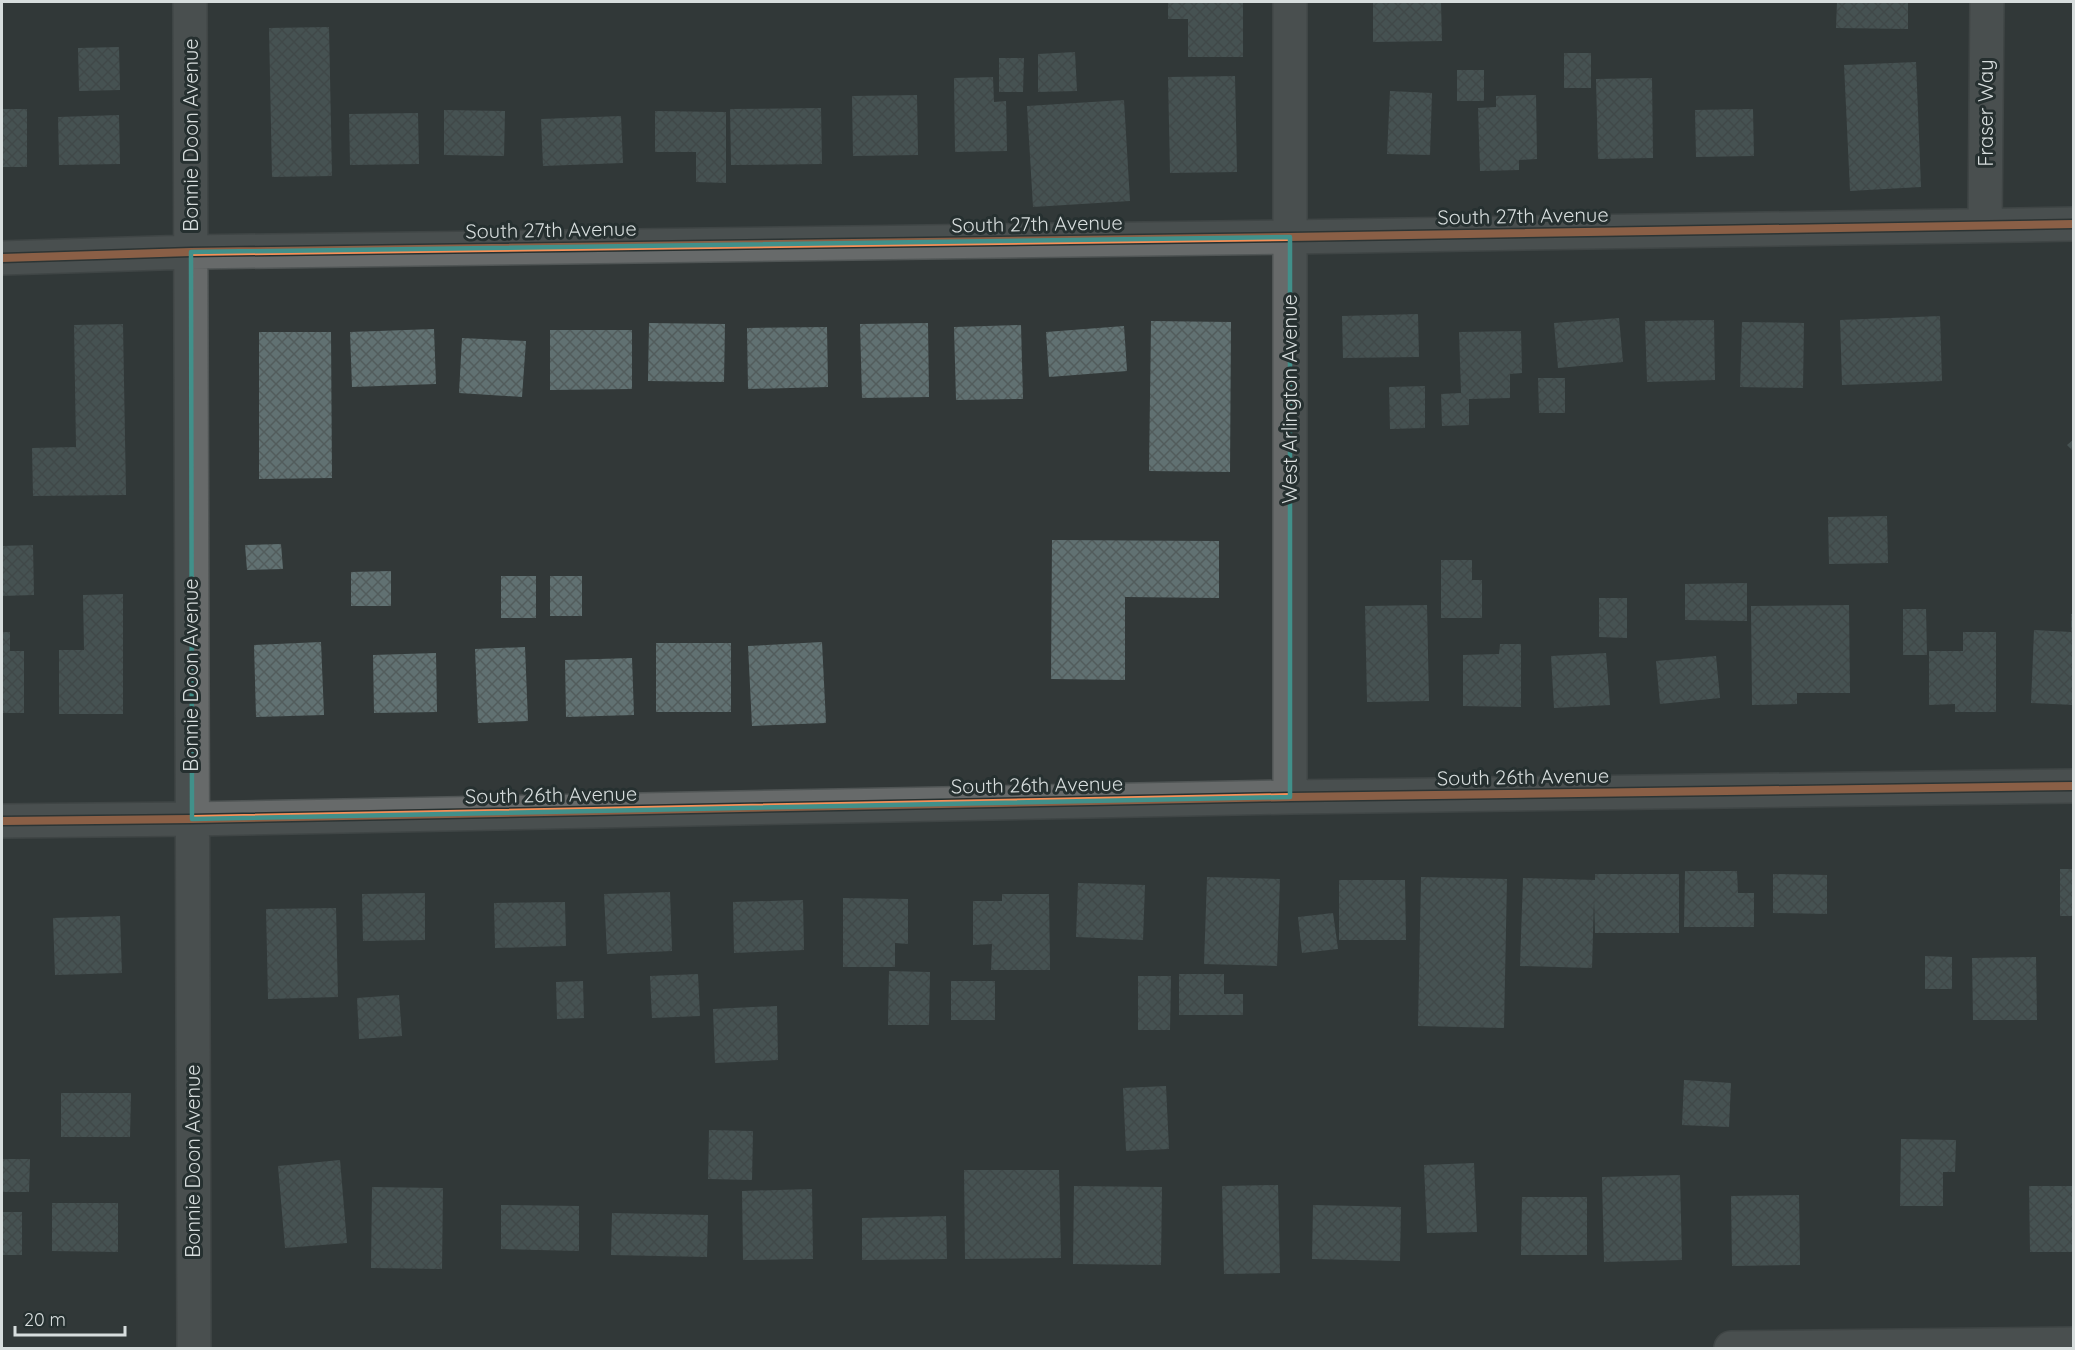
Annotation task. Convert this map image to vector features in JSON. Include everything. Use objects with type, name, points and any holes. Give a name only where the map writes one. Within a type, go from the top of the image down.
[{"type":"street","name":"Bonnie Doon Avenue","points":[[190,2],[194,1348]]},
{"type":"street","name":"West Arlington Avenue","points":[[1290,2],[1290,796]]},
{"type":"street","name":"Fraser Way","points":[[1986,225],[1987,2]]},
{"type":"street","name":"South 27th Avenue","points":[[2,258],[191,252],[2073,224]]},
{"type":"street","name":"South 26th Avenue","points":[[2,821],[1290,796],[2073,786]]},
{"type":"street","points":[[1731,1348],[2073,1344]]},
{"type":"highlighted area","points":[[1290,237],[1290,797],[192,819],[191,252]]},
{"type":"building","points":[[1168,2],[1243,2],[1243,57],[1188,57],[1188,19],[1168,19]]},
{"type":"building","points":[[1373,2],[1441,2],[1442,41],[1373,42]]},
{"type":"building","points":[[1837,2],[1908,2],[1908,29],[1836,28]]},
{"type":"building","points":[[329,27],[332,176],[272,177],[269,28]]},
{"type":"building","points":[[119,47],[120,90],[79,91],[78,48]]},
{"type":"building","points":[[1075,52],[1077,91],[1038,92],[1038,54]]},
{"type":"building","points":[[1564,53],[1591,53],[1591,88],[1564,88]]},
{"type":"building","points":[[999,58],[1024,58],[1023,92],[999,92]]},
{"type":"building","points":[[1916,62],[1921,187],[1850,191],[1844,65]]},
{"type":"building","points":[[1457,70],[1484,70],[1484,101],[1457,101]]},
{"type":"building","points":[[1235,76],[1237,172],[1170,173],[1168,77]]},
{"type":"building","points":[[993,77],[994,102],[1006,101],[1007,151],[955,152],[954,78]]},
{"type":"building","points":[[1652,78],[1653,158],[1598,159],[1596,79]]},
{"type":"building","points":[[1390,91],[1432,93],[1430,155],[1387,154]]},
{"type":"building","points":[[917,95],[918,155],[853,156],[852,96]]},
{"type":"building","points":[[1536,95],[1537,159],[1519,160],[1519,170],[1480,171],[1478,108],[1496,107],[1496,96]]},
{"type":"building","points":[[1124,100],[1130,201],[1033,207],[1027,106]]},
{"type":"building","points":[[821,108],[822,164],[731,165],[730,109]]},
{"type":"building","points":[[2,109],[27,109],[27,167],[2,167]]},
{"type":"building","points":[[1753,109],[1754,156],[1696,157],[1695,110]]},
{"type":"building","points":[[444,110],[505,111],[504,156],[444,155]]},
{"type":"building","points":[[655,111],[726,112],[726,183],[696,182],[696,152],[655,152]]},
{"type":"building","points":[[418,113],[419,164],[350,165],[349,114]]},
{"type":"building","points":[[119,115],[120,164],[59,165],[58,117]]},
{"type":"building","points":[[621,116],[623,163],[543,166],[541,119]]},
{"type":"building","points":[[1418,314],[1419,357],[1343,358],[1342,316]]},
{"type":"building","points":[[1940,316],[1942,381],[1842,385],[1840,320]]},
{"type":"building","points":[[1619,318],[1623,362],[1558,368],[1554,323]]},
{"type":"building","points":[[1714,320],[1715,380],[1647,382],[1645,321]]},
{"type":"building","points":[[1151,321],[1231,322],[1230,472],[1149,471]]},
{"type":"building","points":[[1742,322],[1804,323],[1803,388],[1740,387]]},
{"type":"building","points":[[649,323],[725,324],[724,382],[648,381]]},
{"type":"building","points":[[928,323],[929,397],[862,398],[860,324]]},
{"type":"building","points":[[123,324],[126,495],[33,496],[32,448],[76,447],[74,325]]},
{"type":"building","points":[[1021,325],[1023,399],[956,400],[954,327]]},
{"type":"building","points":[[1124,326],[1127,371],[1049,377],[1046,332]]},
{"type":"building","points":[[827,327],[828,387],[748,389],[747,328]]},
{"type":"building","points":[[434,329],[436,384],[352,387],[350,332]]},
{"type":"building","points":[[550,330],[632,330],[632,389],[550,390]]},
{"type":"building","points":[[1521,331],[1522,373],[1510,374],[1510,398],[1469,399],[1469,425],[1442,426],[1441,394],[1461,393],[1459,332]]},
{"type":"building","points":[[259,332],[331,332],[332,478],[259,479]]},
{"type":"building","points":[[462,338],[526,341],[522,397],[459,393]]},
{"type":"building","points":[[1538,378],[1565,378],[1565,413],[1539,413]]},
{"type":"building","points":[[1425,386],[1425,428],[1390,429],[1389,387]]},
{"type":"building","points":[[2074,439],[2074,452],[2067,445]]},
{"type":"building","points":[[1887,516],[1888,563],[1829,564],[1828,517]]},
{"type":"building","points":[[1052,540],[1219,541],[1219,598],[1125,597],[1125,680],[1051,679]]},
{"type":"building","points":[[281,544],[283,569],[247,570],[245,545]]},
{"type":"building","points":[[33,545],[34,595],[2,596],[2,546]]},
{"type":"building","points":[[1441,560],[1472,560],[1472,580],[1482,580],[1482,618],[1441,618]]},
{"type":"building","points":[[391,571],[391,606],[351,606],[351,572]]},
{"type":"building","points":[[501,576],[536,576],[536,618],[501,618]]},
{"type":"building","points":[[550,576],[582,576],[582,616],[550,616]]},
{"type":"building","points":[[1747,583],[1747,621],[1685,620],[1685,584]]},
{"type":"building","points":[[123,594],[123,714],[59,714],[59,650],[84,650],[83,595]]},
{"type":"building","points":[[1599,598],[1627,598],[1627,638],[1599,637]]},
{"type":"building","points":[[1427,605],[1429,701],[1367,702],[1365,606]]},
{"type":"building","points":[[1849,605],[1850,693],[1797,693],[1797,704],[1752,705],[1751,606]]},
{"type":"building","points":[[1903,609],[1926,609],[1927,655],[1903,655]]},
{"type":"building","points":[[2071,614],[2074,614],[2074,705],[2031,703],[2034,630],[2071,632]]},
{"type":"building","points":[[2,632],[10,632],[10,651],[24,651],[24,713],[2,713]]},
{"type":"building","points":[[1963,632],[1996,632],[1996,712],[1955,712],[1955,704],[1929,705],[1929,651],[1963,651]]},
{"type":"building","points":[[321,642],[324,715],[256,717],[254,645]]},
{"type":"building","points":[[822,642],[826,723],[752,726],[748,646]]},
{"type":"building","points":[[656,643],[731,643],[731,712],[656,712]]},
{"type":"building","points":[[1500,644],[1521,644],[1521,707],[1463,706],[1463,655],[1499,654]]},
{"type":"building","points":[[525,647],[528,721],[478,723],[475,649]]},
{"type":"building","points":[[436,653],[437,712],[374,713],[373,655]]},
{"type":"building","points":[[1606,653],[1610,705],[1554,708],[1551,656]]},
{"type":"building","points":[[1716,656],[1720,698],[1660,704],[1656,661]]},
{"type":"building","points":[[632,658],[634,715],[566,717],[565,660]]},
{"type":"building","points":[[2060,869],[2074,869],[2074,916],[2060,916]]},
{"type":"building","points":[[1685,871],[1737,871],[1738,893],[1754,893],[1754,927],[1684,927]]},
{"type":"building","points":[[1595,874],[1679,874],[1679,933],[1595,933],[1594,899],[1592,968],[1520,966],[1523,878],[1595,880]]},
{"type":"building","points":[[1773,874],[1827,875],[1827,914],[1773,913]]},
{"type":"building","points":[[1207,877],[1280,879],[1277,966],[1204,964]]},
{"type":"building","points":[[1421,877],[1507,879],[1504,1028],[1418,1026]]},
{"type":"building","points":[[1339,880],[1405,880],[1406,940],[1339,940]]},
{"type":"building","points":[[1078,883],[1145,885],[1143,940],[1076,937]]},
{"type":"building","points":[[670,892],[672,951],[607,954],[604,894]]},
{"type":"building","points":[[425,893],[425,940],[363,941],[362,894]]},
{"type":"building","points":[[1002,894],[1049,894],[1050,970],[991,970],[992,944],[973,945],[973,901],[1002,901]]},
{"type":"building","points":[[843,898],[908,899],[908,944],[895,943],[895,967],[843,967]]},
{"type":"building","points":[[803,900],[804,950],[734,953],[733,902]]},
{"type":"building","points":[[565,902],[566,946],[495,948],[494,903]]},
{"type":"building","points":[[336,908],[338,997],[268,999],[266,909]]},
{"type":"building","points":[[1333,913],[1338,949],[1302,953],[1298,917]]},
{"type":"building","points":[[120,916],[122,973],[55,975],[53,918]]},
{"type":"building","points":[[1925,956],[1952,957],[1952,989],[1925,989]]},
{"type":"building","points":[[2036,957],[2037,1020],[1973,1020],[1972,958]]},
{"type":"building","points":[[889,971],[930,972],[929,1025],[888,1025]]},
{"type":"building","points":[[698,974],[700,1016],[652,1018],[650,976]]},
{"type":"building","points":[[1179,974],[1224,974],[1224,994],[1243,994],[1243,1015],[1179,1015]]},
{"type":"building","points":[[1138,976],[1171,976],[1170,1030],[1138,1030]]},
{"type":"building","points":[[583,981],[584,1018],[557,1019],[556,982]]},
{"type":"building","points":[[951,981],[995,981],[995,1020],[951,1020]]},
{"type":"building","points":[[399,995],[402,1036],[359,1039],[357,998]]},
{"type":"building","points":[[777,1006],[778,1060],[715,1063],[713,1009]]},
{"type":"building","points":[[1684,1080],[1731,1083],[1729,1127],[1682,1125]]},
{"type":"building","points":[[1166,1086],[1169,1149],[1126,1151],[1123,1088]]},
{"type":"building","points":[[61,1093],[131,1093],[130,1137],[61,1137]]},
{"type":"building","points":[[709,1130],[753,1131],[752,1180],[708,1179]]},
{"type":"building","points":[[1901,1139],[1956,1140],[1955,1172],[1943,1172],[1943,1206],[1900,1206]]},
{"type":"building","points":[[2,1159],[30,1159],[29,1192],[2,1192]]},
{"type":"building","points":[[340,1160],[347,1243],[285,1248],[278,1166]]},
{"type":"building","points":[[1474,1163],[1477,1232],[1427,1233],[1424,1165]]},
{"type":"building","points":[[964,1170],[1059,1170],[1061,1258],[965,1259]]},
{"type":"building","points":[[1680,1175],[1682,1260],[1604,1262],[1602,1177]]},
{"type":"building","points":[[1278,1185],[1280,1273],[1224,1274],[1222,1186]]},
{"type":"building","points":[[1074,1186],[1162,1187],[1161,1265],[1073,1264]]},
{"type":"building","points":[[2029,1186],[2074,1186],[2074,1252],[2030,1252]]},
{"type":"building","points":[[372,1187],[443,1188],[442,1269],[371,1268]]},
{"type":"building","points":[[812,1189],[813,1259],[743,1260],[742,1191]]},
{"type":"building","points":[[1799,1195],[1800,1265],[1732,1266],[1731,1196]]},
{"type":"building","points":[[1522,1197],[1587,1197],[1587,1255],[1521,1255]]},
{"type":"building","points":[[52,1203],[118,1203],[118,1252],[52,1251]]},
{"type":"building","points":[[501,1205],[579,1206],[579,1251],[501,1249]]},
{"type":"building","points":[[1313,1205],[1401,1207],[1400,1261],[1312,1259]]},
{"type":"building","points":[[2,1212],[22,1212],[22,1255],[2,1255]]},
{"type":"building","points":[[612,1213],[708,1215],[707,1257],[611,1255]]},
{"type":"building","points":[[946,1216],[947,1259],[862,1260],[862,1218]]},
{"type":"cycle path","points":[[2,258],[191,252],[2074,224]]},
{"type":"cycle path","points":[[2,821],[1290,797],[2074,786]]}]
